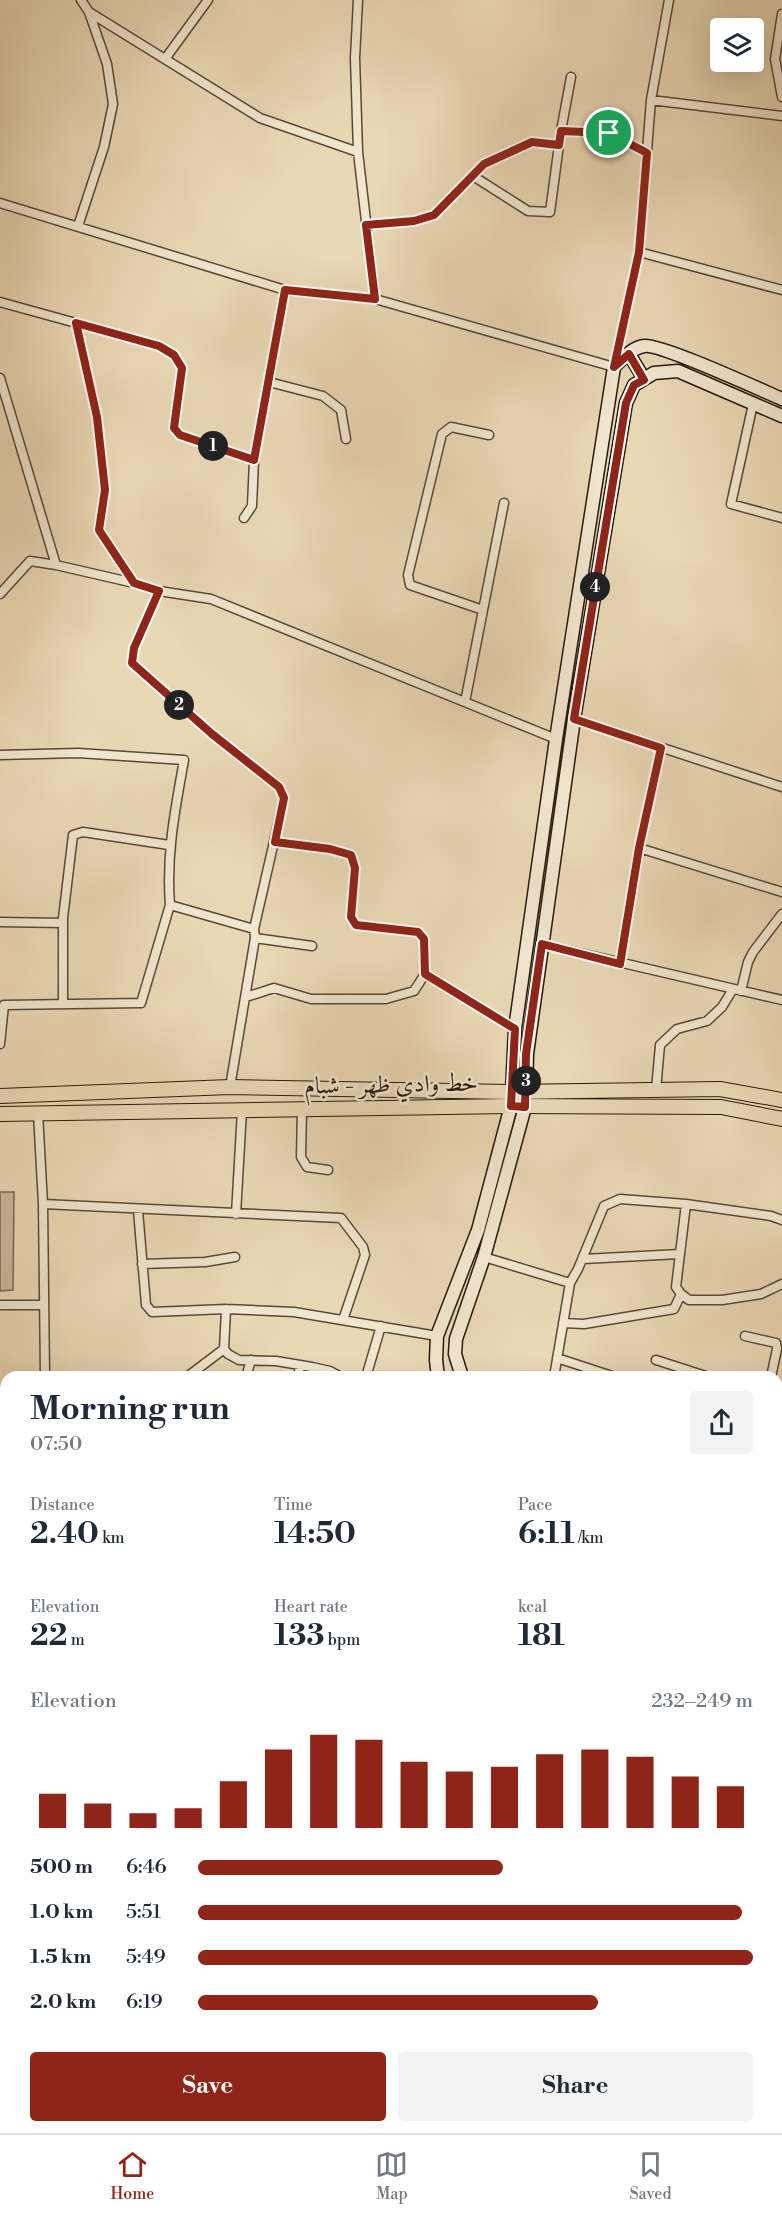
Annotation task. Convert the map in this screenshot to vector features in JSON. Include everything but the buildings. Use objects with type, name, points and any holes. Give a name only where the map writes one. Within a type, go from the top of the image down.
[{"type":"main road","name":"خط وادي ظهر - شبام","points":[[0,1096],[230,1087],[721,1107],[782,1119]]},
{"type":"main road","name":"خط وادي ظهر - شبام","points":[[0,1114],[302,1109],[656,1090],[720,1089],[781,1098]]},
{"type":"street","points":[[78,226],[104,147],[113,104],[107,64],[89,12],[81,0]]},
{"type":"street","points":[[165,59],[208,0]]},
{"type":"street","points":[[358,0],[355,58],[358,152],[375,299]]},
{"type":"street","points":[[437,1371],[437,1336],[478,1230],[519,1099],[515,1029],[556,739],[614,367],[639,252],[651,100],[669,0]]},
{"type":"street","points":[[89,12],[260,118],[358,152]]},
{"type":"street","points":[[782,14],[775,58],[782,95]]},
{"type":"street","points":[[473,176],[528,211],[550,212],[571,77]]},
{"type":"street","points":[[651,100],[782,116]]},
{"type":"street","points":[[561,131],[609,133],[647,153]]},
{"type":"street","points":[[366,225],[414,221],[434,215],[484,164],[532,142],[559,145]]},
{"type":"street","points":[[0,203],[285,290],[375,299],[614,367]]},
{"type":"street","points":[[639,252],[782,290]]},
{"type":"street","points":[[244,518],[252,506],[254,460],[285,290]]},
{"type":"street","points":[[0,302],[159,346],[174,355],[182,368],[174,428],[180,435],[254,460]]},
{"type":"street","points":[[76,323],[97,417],[105,490],[99,530],[134,583]]},
{"type":"street","points":[[614,367],[637,348],[647,345],[672,353],[782,399]]},
{"type":"street","points":[[629,354],[644,380]]},
{"type":"street","points":[[460,1371],[454,1354],[456,1339],[484,1257],[519,1099],[574,719],[626,403],[634,385],[654,373],[678,371],[782,416]]},
{"type":"street","points":[[0,378],[56,565]]},
{"type":"street","points":[[269,382],[323,396],[342,410],[346,439]]},
{"type":"street","points":[[753,404],[731,504],[782,518]]},
{"type":"street","points":[[483,610],[410,585],[408,575],[442,434],[451,427],[489,435]]},
{"type":"street","points":[[465,702],[504,503]]},
{"type":"street","points":[[0,594],[30,561],[134,583],[159,591],[211,599],[556,739]]},
{"type":"street","points":[[159,591],[134,648],[132,663],[212,734],[279,787],[284,798],[254,933],[246,997],[230,1087]]},
{"type":"street","points":[[574,719],[782,787]]},
{"type":"street","points":[[620,964],[639,848],[661,748]]},
{"type":"street","points":[[0,755],[78,753],[184,760],[169,846],[170,906],[141,1003],[2,1004],[0,1044]]},
{"type":"street","points":[[63,1004],[63,923],[73,835],[83,832],[169,846]]},
{"type":"street","points":[[246,997],[274,988],[310,999],[386,999],[414,991],[425,974],[424,939],[418,932],[356,925],[351,917],[355,868],[351,855],[330,849],[275,842]]},
{"type":"street","points":[[639,848],[782,892]]},
{"type":"street","points":[[170,906],[254,933],[312,946]]},
{"type":"street","points":[[656,1090],[660,1045],[678,1029],[707,1021],[722,1007],[737,990],[753,952],[782,914]]},
{"type":"street","points":[[0,922],[63,923]]},
{"type":"street","points":[[542,944],[782,1000]]},
{"type":"street","points":[[425,974],[515,1029]]},
{"type":"street","points":[[302,1109],[301,1157],[307,1167],[328,1170]]},
{"type":"street","points":[[236,1214],[242,1110]]},
{"type":"street","points":[[38,1113],[45,1371]]},
{"type":"street","points":[[555,1371],[570,1283],[583,1259],[604,1206],[620,1199],[686,1204],[771,1216],[782,1220]]},
{"type":"street","points":[[42,1204],[341,1218],[363,1247],[365,1255],[344,1320]]},
{"type":"street","points":[[686,1204],[676,1287],[681,1294],[689,1300],[722,1300],[761,1293],[782,1284]]},
{"type":"street","points":[[138,1210],[146,1305],[152,1312],[226,1309],[294,1312],[437,1336]]},
{"type":"street","points":[[583,1259],[680,1254]]},
{"type":"street","points":[[142,1264],[205,1262],[236,1257]]},
{"type":"street","points":[[484,1257],[570,1283]]},
{"type":"street","points":[[563,1323],[584,1324],[674,1310],[681,1294]]},
{"type":"street","points":[[0,1305],[44,1305]]},
{"type":"street","points":[[226,1309],[224,1349],[228,1354],[239,1360],[276,1361],[330,1371]]},
{"type":"street","points":[[368,1371],[381,1326]]},
{"type":"street","points":[[745,1336],[776,1343],[772,1371]]},
{"type":"street","points":[[195,1371],[224,1349]]},
{"type":"street","points":[[557,1358],[597,1371]]},
{"type":"street","points":[[248,1371],[251,1360]]},
{"type":"street","points":[[656,1360],[690,1371]]},
{"type":"street","points":[[299,1371],[300,1365]]},
{"type":"shaded area","points":[[0,1192],[14,1192],[13,1290],[0,1291]]},
{"type":"route","points":[[561,131],[609,133],[647,153],[639,252],[614,367],[629,354],[644,380],[634,385],[626,403],[574,719],[661,748],[639,848],[620,964],[542,944],[526,1054],[525,1107],[511,1106],[515,1029],[425,974],[424,939],[418,932],[356,925],[351,917],[355,868],[351,855],[330,849],[275,842],[284,798],[279,787],[212,734],[132,663],[134,648],[159,591],[134,583],[99,530],[105,490],[97,417],[76,323],[159,346],[174,355],[182,368],[174,428],[180,435],[254,460],[285,290],[375,299],[366,225],[414,221],[434,215],[484,164],[532,142],[559,145],[561,131]]}]
